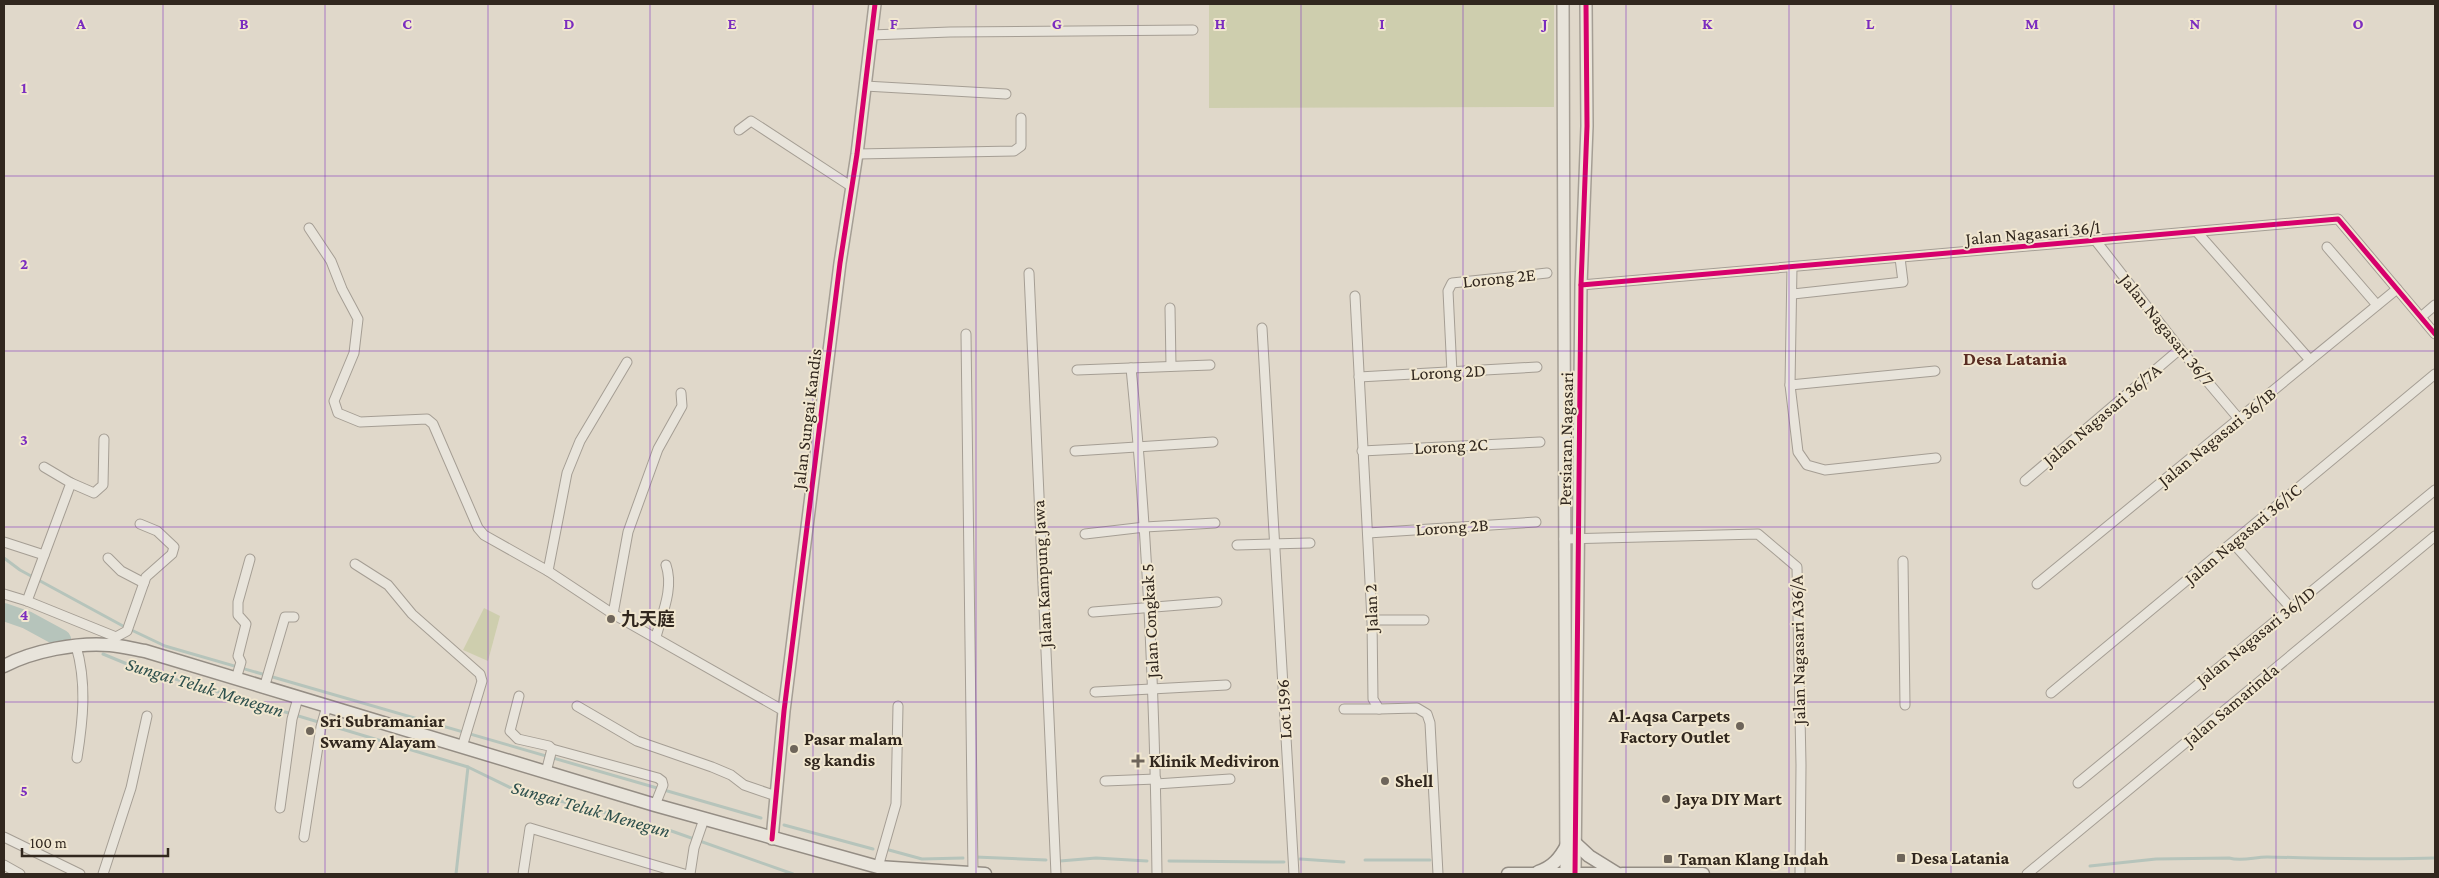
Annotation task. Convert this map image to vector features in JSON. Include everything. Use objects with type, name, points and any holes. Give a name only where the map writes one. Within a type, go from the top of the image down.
[{"type":"main road","points":[[4,666],[39,653],[113,641],[145,651],[266,680],[298,698],[327,706],[549,759],[655,805],[772,839],[878,867],[985,874]]},
{"type":"main road","points":[[1534,874],[1550,868],[1571,844],[1618,874]]},
{"type":"main road","points":[[1508,874],[1610,874]]},
{"type":"main road","points":[[1622,874],[1702,874]]},
{"type":"street","name":"Jalan Sungai Kandis","points":[[772,839],[784,711],[837,282],[857,154],[875,4]]},
{"type":"street","name":"Persiaran Nagasari","points":[[1562,4],[1564,539],[1571,844],[1575,874]]},
{"type":"street","name":"Persiaran Nagasari","points":[[1566,874],[1571,844],[1578,538],[1581,286],[1587,126],[1586,4]]},
{"type":"street","points":[[871,35],[950,32],[1193,30]]},
{"type":"street","points":[[865,86],[1006,94]]},
{"type":"street","points":[[857,154],[1014,151],[1021,146],[1021,118]]},
{"type":"street","points":[[739,130],[746,122],[751,121],[852,187]]},
{"type":"street","name":"Jalan Nagasari 36/1","points":[[1581,286],[2338,219],[2435,334]]},
{"type":"street","points":[[309,228],[331,261],[342,289],[358,319],[354,353],[334,401],[338,413],[360,422],[427,419],[433,424],[478,528],[484,535],[548,571],[612,614],[656,637],[784,711]]},
{"type":"street","points":[[2198,232],[2310,360]]},
{"type":"street","name":"Jalan Nagasari 36/7","points":[[2096,241],[2180,349],[2239,418]]},
{"type":"street","points":[[2327,247],[2377,305]]},
{"type":"street","points":[[1793,294],[1903,282],[1900,258]]},
{"type":"street","points":[[1792,268],[1790,386],[1798,452],[1807,465],[1825,470],[1936,458]]},
{"type":"street","name":"Lorong 2E","points":[[1452,373],[1448,291],[1452,283],[1547,272]]},
{"type":"street","name":"Jalan Kampung Jawa","points":[[1029,273],[1056,874]]},
{"type":"street","name":"Jalan Nagasari 36/1B","points":[[2037,584],[2397,289]]},
{"type":"street","name":"Jalan 2","points":[[1355,296],[1372,620],[1373,699],[1379,709]]},
{"type":"street","points":[[2421,317],[2435,305]]},
{"type":"street","points":[[1170,308],[1171,366]]},
{"type":"street","name":"Lot 1596","points":[[1262,328],[1294,874]]},
{"type":"street","points":[[966,334],[973,874]]},
{"type":"street","name":"Jalan Nagasari 36/7A","points":[[2025,481],[2180,349]]},
{"type":"street","points":[[548,571],[566,473],[580,441],[627,362]]},
{"type":"street","points":[[1077,370],[1210,365]]},
{"type":"street","name":"Lorong 2D","points":[[1359,376],[1452,373],[1537,367]]},
{"type":"street","name":"Jalan Congkak 5","points":[[1132,368],[1139,447],[1154,689],[1157,874]]},
{"type":"street","points":[[1790,386],[1935,371]]},
{"type":"street","name":"Jalan Nagasari 36/1C","points":[[2051,693],[2435,374]]},
{"type":"street","points":[[612,614],[628,532],[658,449],[682,406],[681,393]]},
{"type":"street","points":[[44,467],[94,493],[100,490],[103,485],[104,439]]},
{"type":"street","points":[[1075,451],[1213,442]]},
{"type":"street","name":"Lorong 2C","points":[[1362,451],[1540,442]]},
{"type":"street","points":[[26,601],[71,482]]},
{"type":"street","name":"Jalan Nagasari 36/1D","points":[[2078,782],[2435,490]]},
{"type":"street","name":"Lorong 2B","points":[[1368,533],[1536,522]]},
{"type":"street","points":[[1085,534],[1144,527],[1215,523]]},
{"type":"street","points":[[4,594],[26,601],[113,641],[129,628],[146,577],[172,554],[174,547],[157,531],[140,524]]},
{"type":"street","name":"Jalan Nagasari A36/A","points":[[1564,539],[1758,534],[1797,567],[1801,775],[1800,874]]},
{"type":"street","name":"Jalan Samarinda","points":[[2027,874],[2435,536]]},
{"type":"street","points":[[4,542],[44,555]]},
{"type":"street","points":[[1237,545],[1310,543]]},
{"type":"street","points":[[2233,543],[2290,608]]},
{"type":"street","points":[[108,558],[121,570],[144,583]]},
{"type":"street","points":[[238,672],[241,662],[238,656],[246,624],[238,615],[238,602],[246,580],[250,558]]},
{"type":"street","points":[[1904,561],[1905,705]]},
{"type":"street","points":[[355,564],[388,585],[412,614],[480,674],[482,681],[466,738]]},
{"type":"street","points":[[656,637],[670,586],[670,575],[666,565]]},
{"type":"street","points":[[1093,612],[1150,609],[1217,602]]},
{"type":"street","points":[[266,680],[285,616],[294,617]]},
{"type":"street","points":[[1372,620],[1424,620]]},
{"type":"street","points":[[76,646],[82,668],[83,686],[83,722],[77,758]]},
{"type":"street","points":[[1095,692],[1226,685]]},
{"type":"street","points":[[519,696],[510,731],[518,739],[549,746],[549,759],[648,774],[662,781],[662,788],[655,805]]},
{"type":"street","points":[[280,808],[293,715],[298,698]]},
{"type":"street","points":[[304,837],[321,724],[327,706]]},
{"type":"street","points":[[577,706],[637,741],[712,767],[744,785],[776,796]]},
{"type":"street","points":[[878,867],[896,804],[898,706]]},
{"type":"street","points":[[1344,709],[1417,708],[1427,714],[1432,741],[1438,874]]},
{"type":"street","points":[[102,874],[131,788],[147,716]]},
{"type":"street","points":[[1105,781],[1230,780]]},
{"type":"street","points":[[690,874],[694,848],[704,819]]},
{"type":"street","points":[[522,874],[530,828],[684,874]]},
{"type":"street","points":[[4,837],[80,874]]},
{"type":"street","points":[[4,865],[20,874]]},
{"type":"green space","points":[[1209,4],[1554,4],[1554,107],[1209,108]]},
{"type":"green space","points":[[484,608],[500,616],[488,661],[463,650]]},
{"type":"waterway","points":[[4,558],[20,570],[123,626],[165,646],[761,818]]},
{"type":"waterway","name":"Sungai Teluk Menegun","points":[[4,612],[27,620],[62,639]]},
{"type":"waterway","name":"Sungai Teluk Menegun","points":[[103,654],[132,666],[468,767],[511,788],[663,828],[793,874]]},
{"type":"waterway","points":[[456,874],[468,767]]},
{"type":"waterway","points":[[784,825],[873,849]]},
{"type":"waterway","points":[[889,850],[922,859],[963,858]]},
{"type":"waterway","points":[[975,857],[1046,860]]},
{"type":"waterway","points":[[2090,866],[2156,859],[2229,858],[2239,860],[2267,857],[2435,858]]},
{"type":"waterway","points":[[1060,861],[1096,858],[1147,861]]},
{"type":"waterway","points":[[1300,859],[1344,862]]},
{"type":"waterway","points":[[1365,860],[1430,860]]},
{"type":"waterway","points":[[1169,861],[1284,862]]},
{"type":"cycle path","points":[[772,839],[784,711],[840,263],[857,154],[875,4]]},
{"type":"cycle path","points":[[1575,874],[1581,285],[1587,126],[1586,4]]},
{"type":"cycle path","points":[[1581,285],[2338,219],[2435,334]]},
{"type":"place","name":"九天庭","points":[[611,619]]},
{"type":"place","name":"Al-Aqsa Carpets Factory Outlet","points":[[1740,726]]},
{"type":"place","name":"Sri Subramaniar Swamy Alayam","points":[[310,731]]},
{"type":"place","name":"Pasar malam sg kandis","points":[[794,749]]},
{"type":"place","name":"Klinik Mediviron","points":[[1138,761]]},
{"type":"place","name":"Shell","points":[[1385,781]]},
{"type":"place","name":"Jaya DIY Mart","points":[[1666,799]]},
{"type":"place","name":"Desa Latania","points":[[1901,858]]},
{"type":"place","name":"Taman Klang Indah","points":[[1668,859]]},
{"type":"district","name":"Desa Latania","points":[[2015,358]]}]
